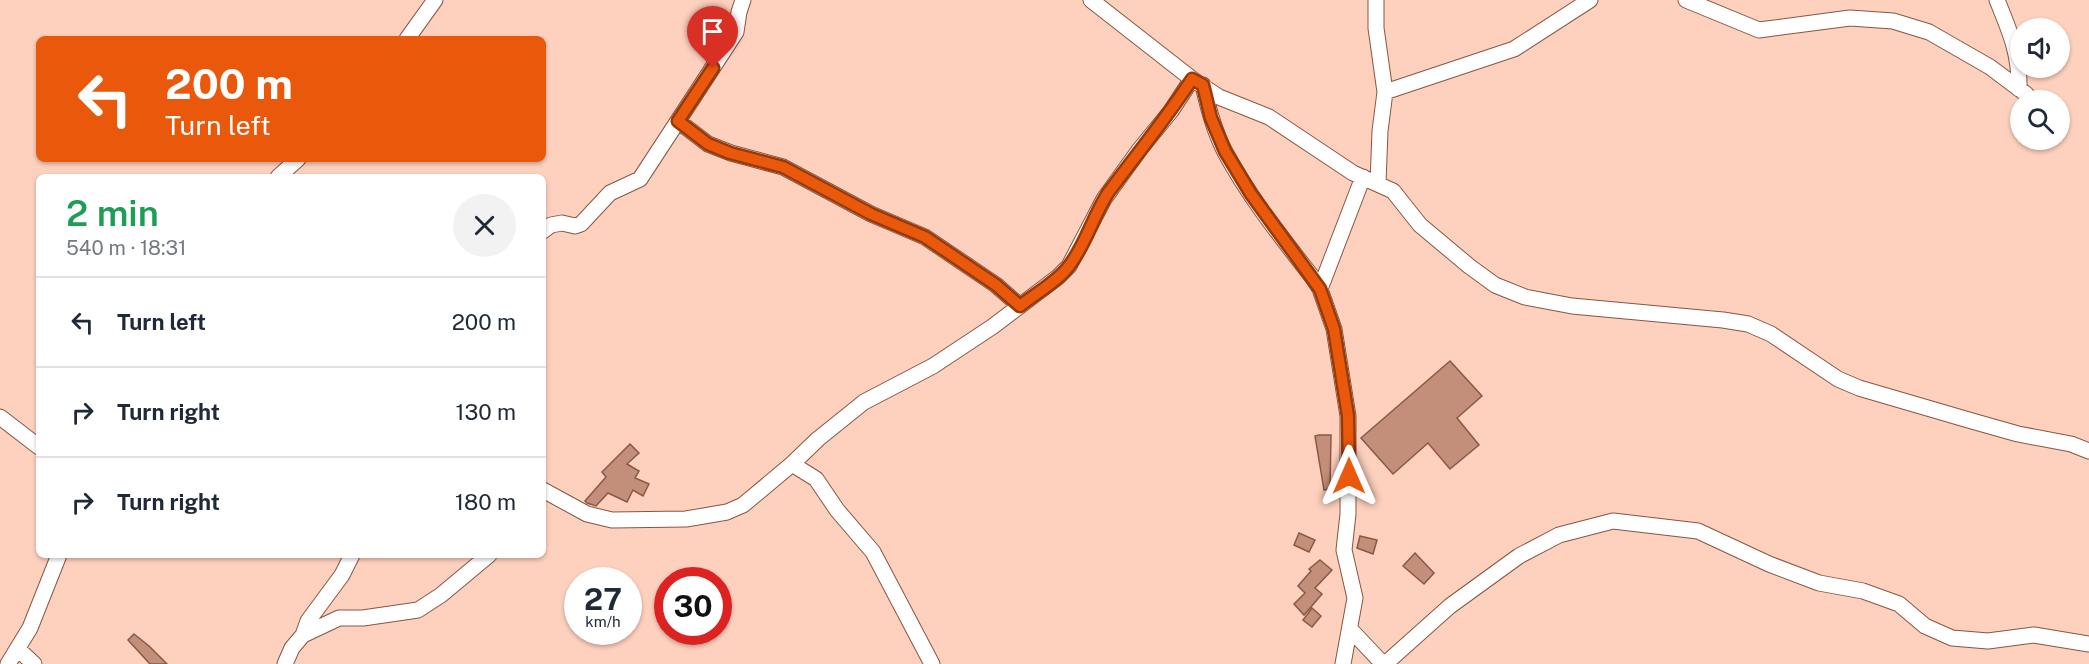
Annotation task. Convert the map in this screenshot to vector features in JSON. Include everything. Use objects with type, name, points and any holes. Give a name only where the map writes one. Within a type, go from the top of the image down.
[{"type":"street","points":[[409,36],[435,0]]},
{"type":"street","points":[[546,229],[551,225],[562,223],[575,226],[581,224],[610,193],[640,179],[736,32],[743,0]]},
{"type":"street","points":[[1091,0],[1219,97],[1269,117],[1353,173],[1393,191],[1420,225],[1495,285],[1525,297],[1572,306],[1748,324],[1771,334],[1838,379],[1859,388],[2018,434],[2071,444],[2089,451]]},
{"type":"street","points":[[1385,92],[1514,49],[1590,0]]},
{"type":"street","points":[[1686,0],[1759,30],[1850,18],[1893,21],[1929,32],[1990,67],[2019,89]]},
{"type":"street","points":[[1997,0],[2016,47],[2020,68],[2019,89]]},
{"type":"street","points":[[1374,2],[1385,92],[1380,131],[1378,183]]},
{"type":"street","points":[[1197,82],[1225,151],[1251,194],[1320,289],[1334,329],[1348,416],[1348,514],[1344,550],[1355,598],[1343,664]]},
{"type":"street","points":[[546,493],[587,514],[612,520],[686,519],[727,512],[743,505],[864,402],[933,366],[992,327],[1058,278],[1069,266],[1104,199],[1140,149],[1197,82]]},
{"type":"street","points":[[678,121],[708,144],[730,153],[783,167],[871,214],[925,237],[996,285],[1020,306]]},
{"type":"street","points":[[281,174],[295,162]]},
{"type":"street","points":[[1320,289],[1363,177]]},
{"type":"street","points":[[0,417],[36,445]]},
{"type":"street","points":[[792,464],[816,479],[837,510],[873,552],[893,586],[902,610],[924,644],[932,664]]},
{"type":"street","points":[[1350,630],[1384,664],[1450,606],[1519,556],[1558,535],[1613,521],[1698,531],[1759,560],[1819,583],[1863,591],[1899,604],[1925,626],[1952,638],[1988,641],[2034,635],[2089,644]]},
{"type":"street","points":[[8,664],[30,628],[58,558]]},
{"type":"street","points":[[285,664],[292,648],[303,635],[308,621],[342,574],[350,558]]},
{"type":"street","points":[[303,635],[339,618],[363,618],[418,610],[441,596],[485,558]]},
{"type":"street","points":[[18,649],[34,664]]},
{"type":"building","points":[[1450,361],[1482,396],[1457,418],[1479,445],[1450,469],[1428,443],[1393,474],[1361,438]]},
{"type":"building","points":[[1331,435],[1330,489],[1324,490],[1315,436]]},
{"type":"building","points":[[630,444],[639,453],[627,464],[639,471],[635,478],[649,484],[643,496],[633,490],[627,502],[608,493],[596,506],[587,503],[585,501],[606,477],[602,472]]},
{"type":"building","points":[[1299,533],[1315,540],[1309,552],[1294,545]]},
{"type":"building","points":[[1360,536],[1377,540],[1373,554],[1357,548]]},
{"type":"building","points":[[1415,553],[1434,573],[1424,584],[1403,566]]},
{"type":"building","points":[[1320,560],[1332,570],[1315,588],[1322,594],[1304,615],[1294,604],[1305,593],[1298,586],[1311,571],[1309,569]]},
{"type":"building","points":[[1312,608],[1321,616],[1312,627],[1303,620]]},
{"type":"building","points":[[134,634],[167,664],[150,664],[128,640]]},
{"type":"route","points":[[713,68],[678,121],[708,144],[730,153],[783,167],[871,214],[925,237],[996,285],[1020,306],[1058,278],[1069,266],[1104,199],[1171,111],[1192,79],[1203,85],[1211,118],[1225,151],[1251,194],[1320,289],[1334,329],[1348,416],[1349,476]]}]
